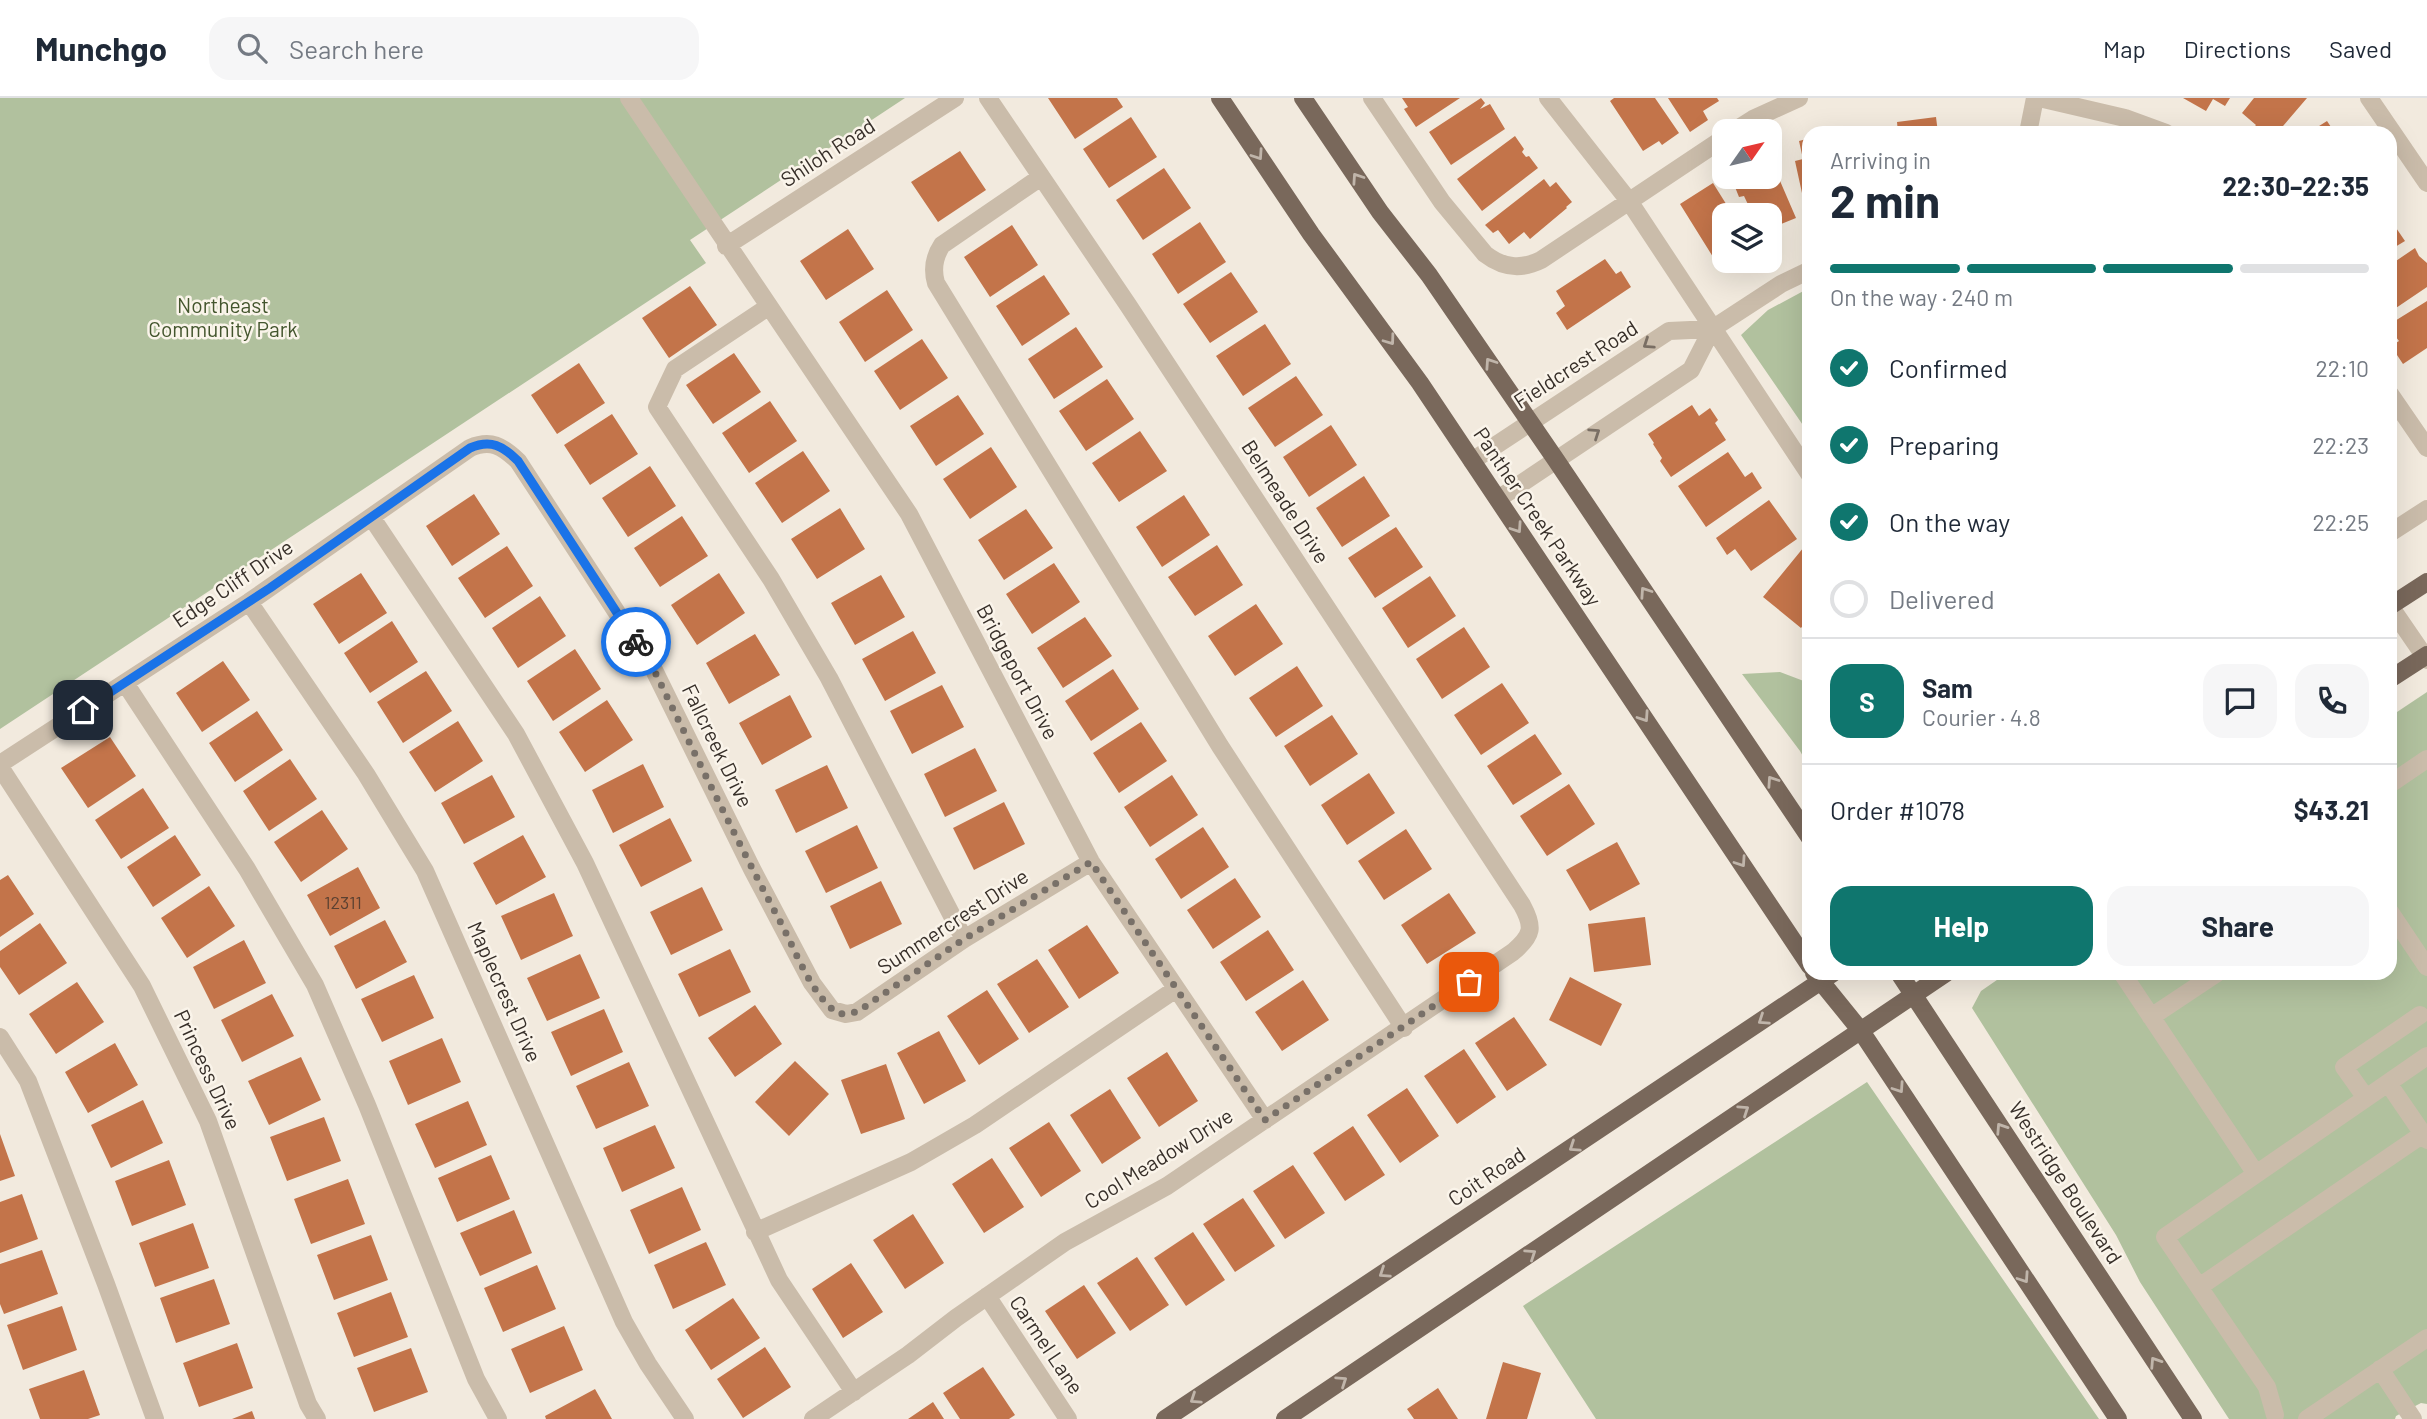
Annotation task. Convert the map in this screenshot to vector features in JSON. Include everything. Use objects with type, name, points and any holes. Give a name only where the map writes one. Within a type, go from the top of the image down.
[{"type":"main road","name":"Panther Creek Parkway","points":[[1220,98],[1304,224],[1400,355],[1498,499],[1802,954]]},
{"type":"main road","points":[[1303,98],[1380,212],[1429,275],[1556,460],[1802,826]]},
{"type":"main road","points":[[2397,601],[2427,582]]},
{"type":"main road","points":[[2397,675],[2426,657]]},
{"type":"main road","name":"Coit Road","points":[[1165,1419],[1816,980]]},
{"type":"main road","points":[[1825,980],[2118,1419]]},
{"type":"main road","name":"Westridge Boulevard","points":[[1903,980],[2193,1419]]},
{"type":"main road","points":[[1285,1419],[1935,980]]},
{"type":"street","name":"Bridgeport Drive","points":[[629,98],[726,246],[909,514],[1091,862],[1265,1120]]},
{"type":"street","name":"Shiloh Road","points":[[726,246],[955,98]]},
{"type":"street","name":"Belmeade Drive","points":[[988,98],[1531,920],[1528,936]]},
{"type":"street","points":[[1372,98],[1442,202],[1485,254],[1513,267],[1528,266],[1712,146]]},
{"type":"street","points":[[1548,98],[1629,201],[1802,463]]},
{"type":"street","points":[[1753,119],[1799,98]]},
{"type":"street","points":[[2030,126],[2037,98],[2125,118],[2147,126]]},
{"type":"street","points":[[2370,98],[2389,126]]},
{"type":"street","points":[[2397,138],[2427,183]]},
{"type":"street","points":[[1041,177],[942,245],[936,253],[934,264],[936,282],[1220,746],[1404,1028]]},
{"type":"street","points":[[1498,499],[1691,370],[1712,329],[1781,284],[1802,274]]},
{"type":"street","points":[[768,307],[675,369],[657,407],[771,579],[822,667],[964,939]]},
{"type":"street","name":"Fieldcrest Road","points":[[1472,461],[1669,331],[1712,329]]},
{"type":"street","points":[[2397,404],[2427,448]]},
{"type":"street","name":"Edge Cliff Drive","points":[[0,765],[249,601],[470,448],[489,442]]},
{"type":"street","name":"Fallcreek Drive","points":[[489,442],[503,447],[518,461],[653,668],[752,869],[812,983],[825,1003],[839,1014]]},
{"type":"street","points":[[2397,528],[2427,509]]},
{"type":"street","points":[[372,518],[516,734],[585,863],[779,1280],[854,1392]]},
{"type":"street","name":"Maplecrest Drive","points":[[249,601],[366,774],[425,871],[624,1322],[685,1419]]},
{"type":"street","points":[[2397,616],[2426,657]]},
{"type":"street","points":[[125,683],[247,869],[314,985],[367,1105],[476,1378],[498,1419]]},
{"type":"street","points":[[2397,779],[2427,759]]},
{"type":"street","name":"Princess Drive","points":[[0,765],[142,986],[208,1121],[309,1404],[317,1419]]},
{"type":"street","name":"Summercrest Drive","points":[[839,1014],[857,1012],[964,939],[1091,862]]},
{"type":"street","points":[[2397,922],[2427,967]]},
{"type":"street","name":"Cool Meadow Drive","points":[[813,1419],[1065,1242],[1167,1186],[1404,1028],[1513,952],[1528,936]]},
{"type":"street","points":[[2127,980],[2256,1174]]},
{"type":"street","points":[[2151,1017],[2206,980]]},
{"type":"street","points":[[755,1232],[922,1156],[975,1125],[1176,989]]},
{"type":"street","points":[[2365,1098],[2344,1067],[2420,1015]]},
{"type":"street","points":[[0,1037],[28,1081],[155,1419]]},
{"type":"street","points":[[2300,1419],[2273,1417],[2267,1387],[2165,1237],[2427,1056]]},
{"type":"street","points":[[2199,1287],[2425,1137],[2388,1083]]},
{"type":"street","name":"Carmel Lane","points":[[987,1296],[1068,1419]]},
{"type":"street","points":[[2307,1419],[2427,1338]]},
{"type":"street","points":[[2380,1369],[2413,1419]]},
{"type":"green space","name":"Northeast Community Park","points":[[0,98],[905,98],[690,240],[706,263],[0,729]]},
{"type":"green space","points":[[1802,292],[1802,424],[1741,335],[1768,310]]},
{"type":"green space","points":[[1780,672],[1802,680],[1802,755],[1800,751],[1742,674]]},
{"type":"green space","points":[[2427,692],[2427,1404],[2421,1403],[2395,1419],[2229,1419],[2140,1282],[2116,1235],[1972,1008],[1981,991],[1997,980],[2397,980],[2397,712]]},
{"type":"green space","points":[[1867,1082],[2099,1419],[1596,1419],[1523,1306]]},
{"type":"building","points":[[1048,98],[1117,98],[1123,107],[1075,139]]},
{"type":"building","points":[[1402,98],[1460,98],[1416,127],[1404,109],[1408,107]]},
{"type":"building","points":[[1481,98],[1485,103],[1480,109],[1490,104],[1505,129],[1451,165],[1429,132]]},
{"type":"building","points":[[1614,98],[1655,98],[1679,133],[1662,145],[1659,141],[1643,151],[1610,101]]},
{"type":"building","points":[[1668,98],[1717,98],[1719,101],[1703,111],[1708,120],[1690,132]]},
{"type":"building","points":[[2183,98],[2230,98],[2225,106],[2213,99],[2206,111]]},
{"type":"building","points":[[2254,98],[2307,98],[2283,126],[2255,126],[2242,113]]},
{"type":"building","points":[[1131,117],[1157,157],[1109,188],[1083,149]]},
{"type":"building","points":[[1936,117],[1937,126],[1897,126],[1897,122]]},
{"type":"building","points":[[1515,136],[1524,149],[1522,152],[1526,157],[1529,156],[1538,168],[1482,211],[1457,179]]},
{"type":"building","points":[[960,151],[986,190],[938,222],[911,182]]},
{"type":"building","points":[[1802,159],[1802,193],[1795,161]]},
{"type":"building","points":[[1164,168],[1191,208],[1143,240],[1116,200]]},
{"type":"building","points":[[1544,179],[1550,187],[1556,182],[1572,202],[1530,239],[1524,232],[1509,244],[1498,230],[1493,233],[1485,225]]},
{"type":"building","points":[[1712,184],[1712,189],[1717,189],[1726,203],[1712,203],[1712,255],[1680,204]]},
{"type":"building","points":[[1782,186],[1796,218],[1782,224],[1782,203],[1747,203],[1744,196],[1739,197],[1736,189],[1782,189]]},
{"type":"building","points":[[1200,222],[1226,262],[1178,294],[1152,254]]},
{"type":"building","points":[[1012,225],[1038,265],[990,297],[964,257]]},
{"type":"building","points":[[848,229],[874,269],[826,300],[800,261]]},
{"type":"building","points":[[2397,229],[2405,241],[2397,246]]},
{"type":"building","points":[[2415,248],[2427,263],[2427,287],[2397,307],[2397,260]]},
{"type":"building","points":[[1605,259],[1616,274],[1621,271],[1631,287],[1567,330],[1556,313],[1565,306],[1556,291]]},
{"type":"building","points":[[1231,272],[1258,312],[1210,343],[1183,304]]},
{"type":"building","points":[[1044,275],[1070,314],[1022,346],[996,306]]},
{"type":"building","points":[[690,286],[717,325],[669,358],[642,318]]},
{"type":"building","points":[[887,290],[913,330],[865,362],[839,322]]},
{"type":"building","points":[[2427,301],[2427,348],[2403,364],[2397,355],[2397,320]]},
{"type":"building","points":[[1265,324],[1291,364],[1243,396],[1216,356]]},
{"type":"building","points":[[1076,327],[1103,367],[1054,399],[1028,359]]},
{"type":"building","points":[[922,339],[948,378],[900,410],[874,371]]},
{"type":"building","points":[[734,353],[761,392],[713,424],[686,385]]},
{"type":"building","points":[[579,363],[605,403],[557,434],[531,395]]},
{"type":"building","points":[[1296,376],[1323,415],[1275,447],[1248,408]]},
{"type":"building","points":[[1107,379],[1134,419],[1086,451],[1059,411]]},
{"type":"building","points":[[958,395],[984,434],[936,466],[910,426]]},
{"type":"building","points":[[770,401],[797,441],[749,473],[722,433]]},
{"type":"building","points":[[1692,405],[1699,416],[1710,408],[1718,420],[1715,423],[1726,440],[1671,477],[1660,461],[1662,458],[1648,434]]},
{"type":"building","points":[[612,414],[638,454],[590,485],[564,445]]},
{"type":"building","points":[[1331,425],[1357,465],[1309,497],[1283,457]]},
{"type":"building","points":[[1140,431],[1167,471],[1119,502],[1092,463]]},
{"type":"building","points":[[991,447],[1017,487],[970,519],[943,479]]},
{"type":"building","points":[[803,451],[830,491],[782,523],[755,483]]},
{"type":"building","points":[[1728,452],[1745,477],[1752,472],[1762,488],[1706,527],[1678,486]]},
{"type":"building","points":[[650,466],[676,506],[628,537],[602,498]]},
{"type":"building","points":[[1364,476],[1390,516],[1342,547],[1316,508]]},
{"type":"building","points":[[474,494],[500,534],[452,566],[426,526]]},
{"type":"building","points":[[1184,495],[1210,535],[1162,567],[1136,527]]},
{"type":"building","points":[[1769,500],[1797,539],[1751,571],[1735,549],[1727,555],[1716,538]]},
{"type":"building","points":[[840,508],[865,549],[817,579],[791,539]]},
{"type":"building","points":[[1026,509],[1053,548],[1004,580],[978,540]]},
{"type":"building","points":[[682,516],[708,556],[660,587],[634,548]]},
{"type":"building","points":[[1396,527],[1423,567],[1375,598],[1348,558]]},
{"type":"building","points":[[1217,545],[1243,585],[1195,616],[1168,577]]},
{"type":"building","points":[[507,546],[533,586],[485,618],[458,578]]},
{"type":"building","points":[[1802,549],[1802,627],[1763,597]]},
{"type":"building","points":[[1054,563],[1080,602],[1032,634],[1006,594]]},
{"type":"building","points":[[361,573],[387,613],[339,644],[313,604]]},
{"type":"building","points":[[719,573],[745,613],[697,645],[671,605]]},
{"type":"building","points":[[881,575],[905,617],[855,645],[831,603]]},
{"type":"building","points":[[1430,576],[1456,616],[1408,648],[1382,608]]},
{"type":"building","points":[[540,596],[566,636],[518,668],[492,628]]},
{"type":"building","points":[[1256,604],[1283,644],[1235,676],[1208,636]]},
{"type":"building","points":[[1085,617],[1112,656],[1063,688],[1037,648]]},
{"type":"building","points":[[392,621],[418,662],[370,693],[344,653]]},
{"type":"building","points":[[1464,627],[1490,667],[1442,699],[1416,659]]},
{"type":"building","points":[[913,631],[936,673],[885,701],[862,659]]},
{"type":"building","points":[[755,634],[780,675],[729,704],[706,663]]},
{"type":"building","points":[[575,649],[601,689],[553,721],[527,681]]},
{"type":"building","points":[[223,661],[250,700],[202,732],[176,693]]},
{"type":"building","points":[[1297,666],[1323,706],[1276,737],[1249,698]]},
{"type":"building","points":[[1113,669],[1139,709],[1091,741],[1065,701]]},
{"type":"building","points":[[426,671],[452,711],[403,743],[377,702]]},
{"type":"building","points":[[1502,683],[1529,723],[1481,755],[1454,715]]},
{"type":"building","points":[[942,685],[964,727],[912,754],[890,711]]},
{"type":"building","points":[[790,695],[812,737],[762,765],[739,723]]},
{"type":"building","points":[[607,700],[633,740],[585,772],[559,732]]},
{"type":"building","points":[[257,711],[283,750],[235,782],[209,743]]},
{"type":"building","points":[[1332,715],[1358,754],[1310,786],[1284,746]]},
{"type":"building","points":[[458,721],[483,761],[435,792],[409,752]]},
{"type":"building","points":[[1141,722],[1167,761],[1119,793],[1093,753]]},
{"type":"building","points":[[1535,734],[1562,774],[1513,805],[1487,766]]},
{"type":"building","points":[[110,737],[136,776],[88,808],[61,768]]},
{"type":"building","points":[[975,748],[997,791],[945,817],[924,774]]},
{"type":"building","points":[[290,759],[317,799],[269,831],[243,791]]},
{"type":"building","points":[[643,764],[664,807],[613,833],[592,790]]},
{"type":"building","points":[[827,765],[848,808],[796,833],[775,790]]},
{"type":"building","points":[[1369,773],[1395,813],[1347,845],[1321,805]]},
{"type":"building","points":[[492,775],[515,817],[464,844],[441,803]]},
{"type":"building","points":[[1172,775],[1198,815],[1150,847],[1124,807]]},
{"type":"building","points":[[1569,784],[1595,824],[1547,856],[1520,816]]},
{"type":"building","points":[[143,788],[169,828],[121,859],[95,820]]},
{"type":"building","points":[[1004,802],[1025,844],[974,870],[953,828]]},
{"type":"building","points":[[322,810],[348,849],[301,882],[274,842]]},
{"type":"building","points":[[670,818],[692,861],[641,887],[619,845]]},
{"type":"building","points":[[857,825],[878,868],[826,893],[805,851]]},
{"type":"building","points":[[1203,827],[1229,867],[1181,899],[1155,859]]},
{"type":"building","points":[[1406,829],[1432,869],[1384,900],[1358,861]]},
{"type":"building","points":[[175,835],[201,875],[153,907],[127,867]]},
{"type":"building","points":[[523,835],[546,877],[496,905],[473,863]]},
{"type":"building","points":[[1617,842],[1640,884],[1590,911],[1566,870]]},
{"type":"building","points":[[358,867],[380,908],[330,936],[307,895]]},
{"type":"building","points":[[8,875],[34,914],[0,937],[0,880]]},
{"type":"building","points":[[1235,878],[1261,917],[1213,949],[1187,910]]},
{"type":"building","points":[[881,881],[902,924],[850,949],[830,906]]},
{"type":"building","points":[[209,886],[235,926],[187,958],[161,918]]},
{"type":"building","points":[[702,887],[723,930],[671,955],[650,912]]},
{"type":"building","points":[[554,893],[573,936],[521,960],[501,916]]},
{"type":"building","points":[[1449,893],[1476,933],[1427,964],[1401,925]]},
{"type":"building","points":[[1645,917],[1651,965],[1594,972],[1588,924]]},
{"type":"building","points":[[385,920],[407,962],[356,989],[334,946]]},
{"type":"building","points":[[40,923],[67,963],[19,995],[0,967],[0,951]]},
{"type":"building","points":[[1087,925],[1119,973],[1079,999],[1048,950]]},
{"type":"building","points":[[1268,930],[1294,970],[1246,1001],[1220,962]]},
{"type":"building","points":[[244,940],[266,983],[214,1009],[193,967]]},
{"type":"building","points":[[730,949],[751,992],[699,1017],[678,974]]},
{"type":"building","points":[[580,954],[600,998],[547,1021],[527,978]]},
{"type":"building","points":[[1037,959],[1069,1007],[1029,1033],[997,984]]},
{"type":"building","points":[[414,975],[434,1018],[382,1042],[361,999]]},
{"type":"building","points":[[1570,977],[1622,1004],[1601,1046],[1549,1020]]},
{"type":"building","points":[[1303,980],[1329,1020],[1282,1051],[1255,1012]]},
{"type":"building","points":[[77,982],[104,1022],[56,1054],[29,1014]]},
{"type":"building","points":[[987,990],[1019,1039],[979,1065],[947,1016]]},
{"type":"building","points":[[272,994],[294,1036],[242,1062],[221,1020]]},
{"type":"building","points":[[755,1005],[782,1044],[735,1077],[708,1038]]},
{"type":"building","points":[[604,1009],[623,1052],[571,1076],[551,1032]]},
{"type":"building","points":[[1514,1017],[1547,1065],[1507,1091],[1475,1043]]},
{"type":"building","points":[[939,1031],[966,1081],[924,1104],[897,1053]]},
{"type":"building","points":[[442,1038],[461,1082],[408,1105],[389,1061]]},
{"type":"building","points":[[115,1043],[138,1085],[88,1113],[65,1072]]},
{"type":"building","points":[[1464,1049],[1496,1097],[1457,1124],[1424,1076]]},
{"type":"building","points":[[1167,1052],[1198,1101],[1159,1127],[1127,1078]]},
{"type":"building","points":[[301,1057],[321,1100],[269,1125],[248,1081]]},
{"type":"building","points":[[795,1061],[829,1094],[789,1136],[755,1102]]},
{"type":"building","points":[[629,1062],[649,1106],[596,1129],[576,1086]]},
{"type":"building","points":[[886,1064],[905,1119],[861,1134],[841,1080]]},
{"type":"building","points":[[1407,1088],[1439,1136],[1400,1163],[1367,1115]]},
{"type":"building","points":[[1110,1089],[1141,1138],[1102,1164],[1070,1115]]},
{"type":"building","points":[[143,1100],[163,1143],[111,1168],[91,1125]]},
{"type":"building","points":[[468,1101],[487,1145],[435,1168],[415,1124]]},
{"type":"building","points":[[324,1117],[341,1161],[287,1181],[270,1137]]},
{"type":"building","points":[[1049,1122],[1081,1171],[1041,1197],[1009,1148]]},
{"type":"building","points":[[655,1125],[675,1168],[622,1192],[603,1148]]},
{"type":"building","points":[[1353,1126],[1385,1175],[1345,1201],[1313,1153]]},
{"type":"building","points":[[0,1134],[15,1176],[0,1181]]},
{"type":"building","points":[[491,1155],[510,1199],[457,1222],[438,1178]]},
{"type":"building","points":[[992,1158],[1024,1207],[984,1233],[952,1184]]},
{"type":"building","points":[[169,1160],[186,1205],[132,1226],[115,1181]]},
{"type":"building","points":[[1293,1165],[1325,1213],[1285,1239],[1253,1191]]},
{"type":"building","points":[[348,1179],[365,1224],[311,1244],[294,1199]]},
{"type":"building","points":[[682,1187],[701,1230],[649,1254],[630,1210]]},
{"type":"building","points":[[22,1194],[38,1239],[0,1253],[0,1202]]},
{"type":"building","points":[[1243,1198],[1275,1246],[1235,1272],[1203,1224]]},
{"type":"building","points":[[514,1210],[532,1253],[480,1276],[460,1233]]},
{"type":"building","points":[[913,1214],[944,1263],[905,1289],[873,1240]]},
{"type":"building","points":[[193,1223],[209,1268],[155,1287],[139,1243]]},
{"type":"building","points":[[1193,1232],[1225,1280],[1186,1306],[1154,1258]]},
{"type":"building","points":[[371,1235],[388,1280],[334,1300],[317,1255]]},
{"type":"building","points":[[706,1242],[726,1285],[673,1309],[654,1265]]},
{"type":"building","points":[[42,1250],[58,1294],[4,1314],[0,1304],[0,1264]]},
{"type":"building","points":[[1137,1257],[1169,1305],[1130,1331],[1097,1283]]},
{"type":"building","points":[[851,1263],[883,1312],[843,1338],[812,1289]]},
{"type":"building","points":[[537,1265],[556,1309],[503,1332],[484,1288]]},
{"type":"building","points":[[214,1279],[230,1324],[176,1343],[160,1298]]},
{"type":"building","points":[[1084,1285],[1116,1333],[1077,1359],[1045,1311]]},
{"type":"building","points":[[391,1292],[408,1337],[354,1357],[337,1313]]},
{"type":"building","points":[[733,1298],[760,1338],[711,1370],[685,1330]]},
{"type":"building","points":[[62,1306],[77,1350],[23,1370],[7,1325]]},
{"type":"building","points":[[564,1326],[583,1370],[530,1393],[511,1349]]},
{"type":"building","points":[[237,1343],[253,1388],[199,1407],[183,1363]]},
{"type":"building","points":[[765,1347],[791,1387],[743,1418],[717,1379]]},
{"type":"building","points":[[411,1348],[428,1392],[374,1412],[357,1368]]},
{"type":"building","points":[[1503,1362],[1541,1373],[1527,1419],[1486,1419]]},
{"type":"building","points":[[983,1367],[1015,1415],[1009,1419],[960,1419],[943,1393]]},
{"type":"building","points":[[84,1370],[100,1415],[88,1419],[40,1419],[29,1389]]},
{"type":"building","points":[[1438,1388],[1458,1419],[1414,1419],[1407,1409]]},
{"type":"building","points":[[595,1389],[612,1419],[546,1419],[545,1416]]},
{"type":"building","points":[[933,1402],[944,1419],[908,1419]]},
{"type":"building","points":[[252,1411],[255,1419],[232,1419]]},
{"type":"way so far","points":[[636,642],[653,668],[752,869],[812,983],[825,1003],[839,1014],[857,1012],[964,939],[1091,862],[1265,1120],[1469,982]]},
{"type":"route","points":[[83,710],[270,588],[470,448],[489,442],[503,447],[518,461],[636,642]]}]
